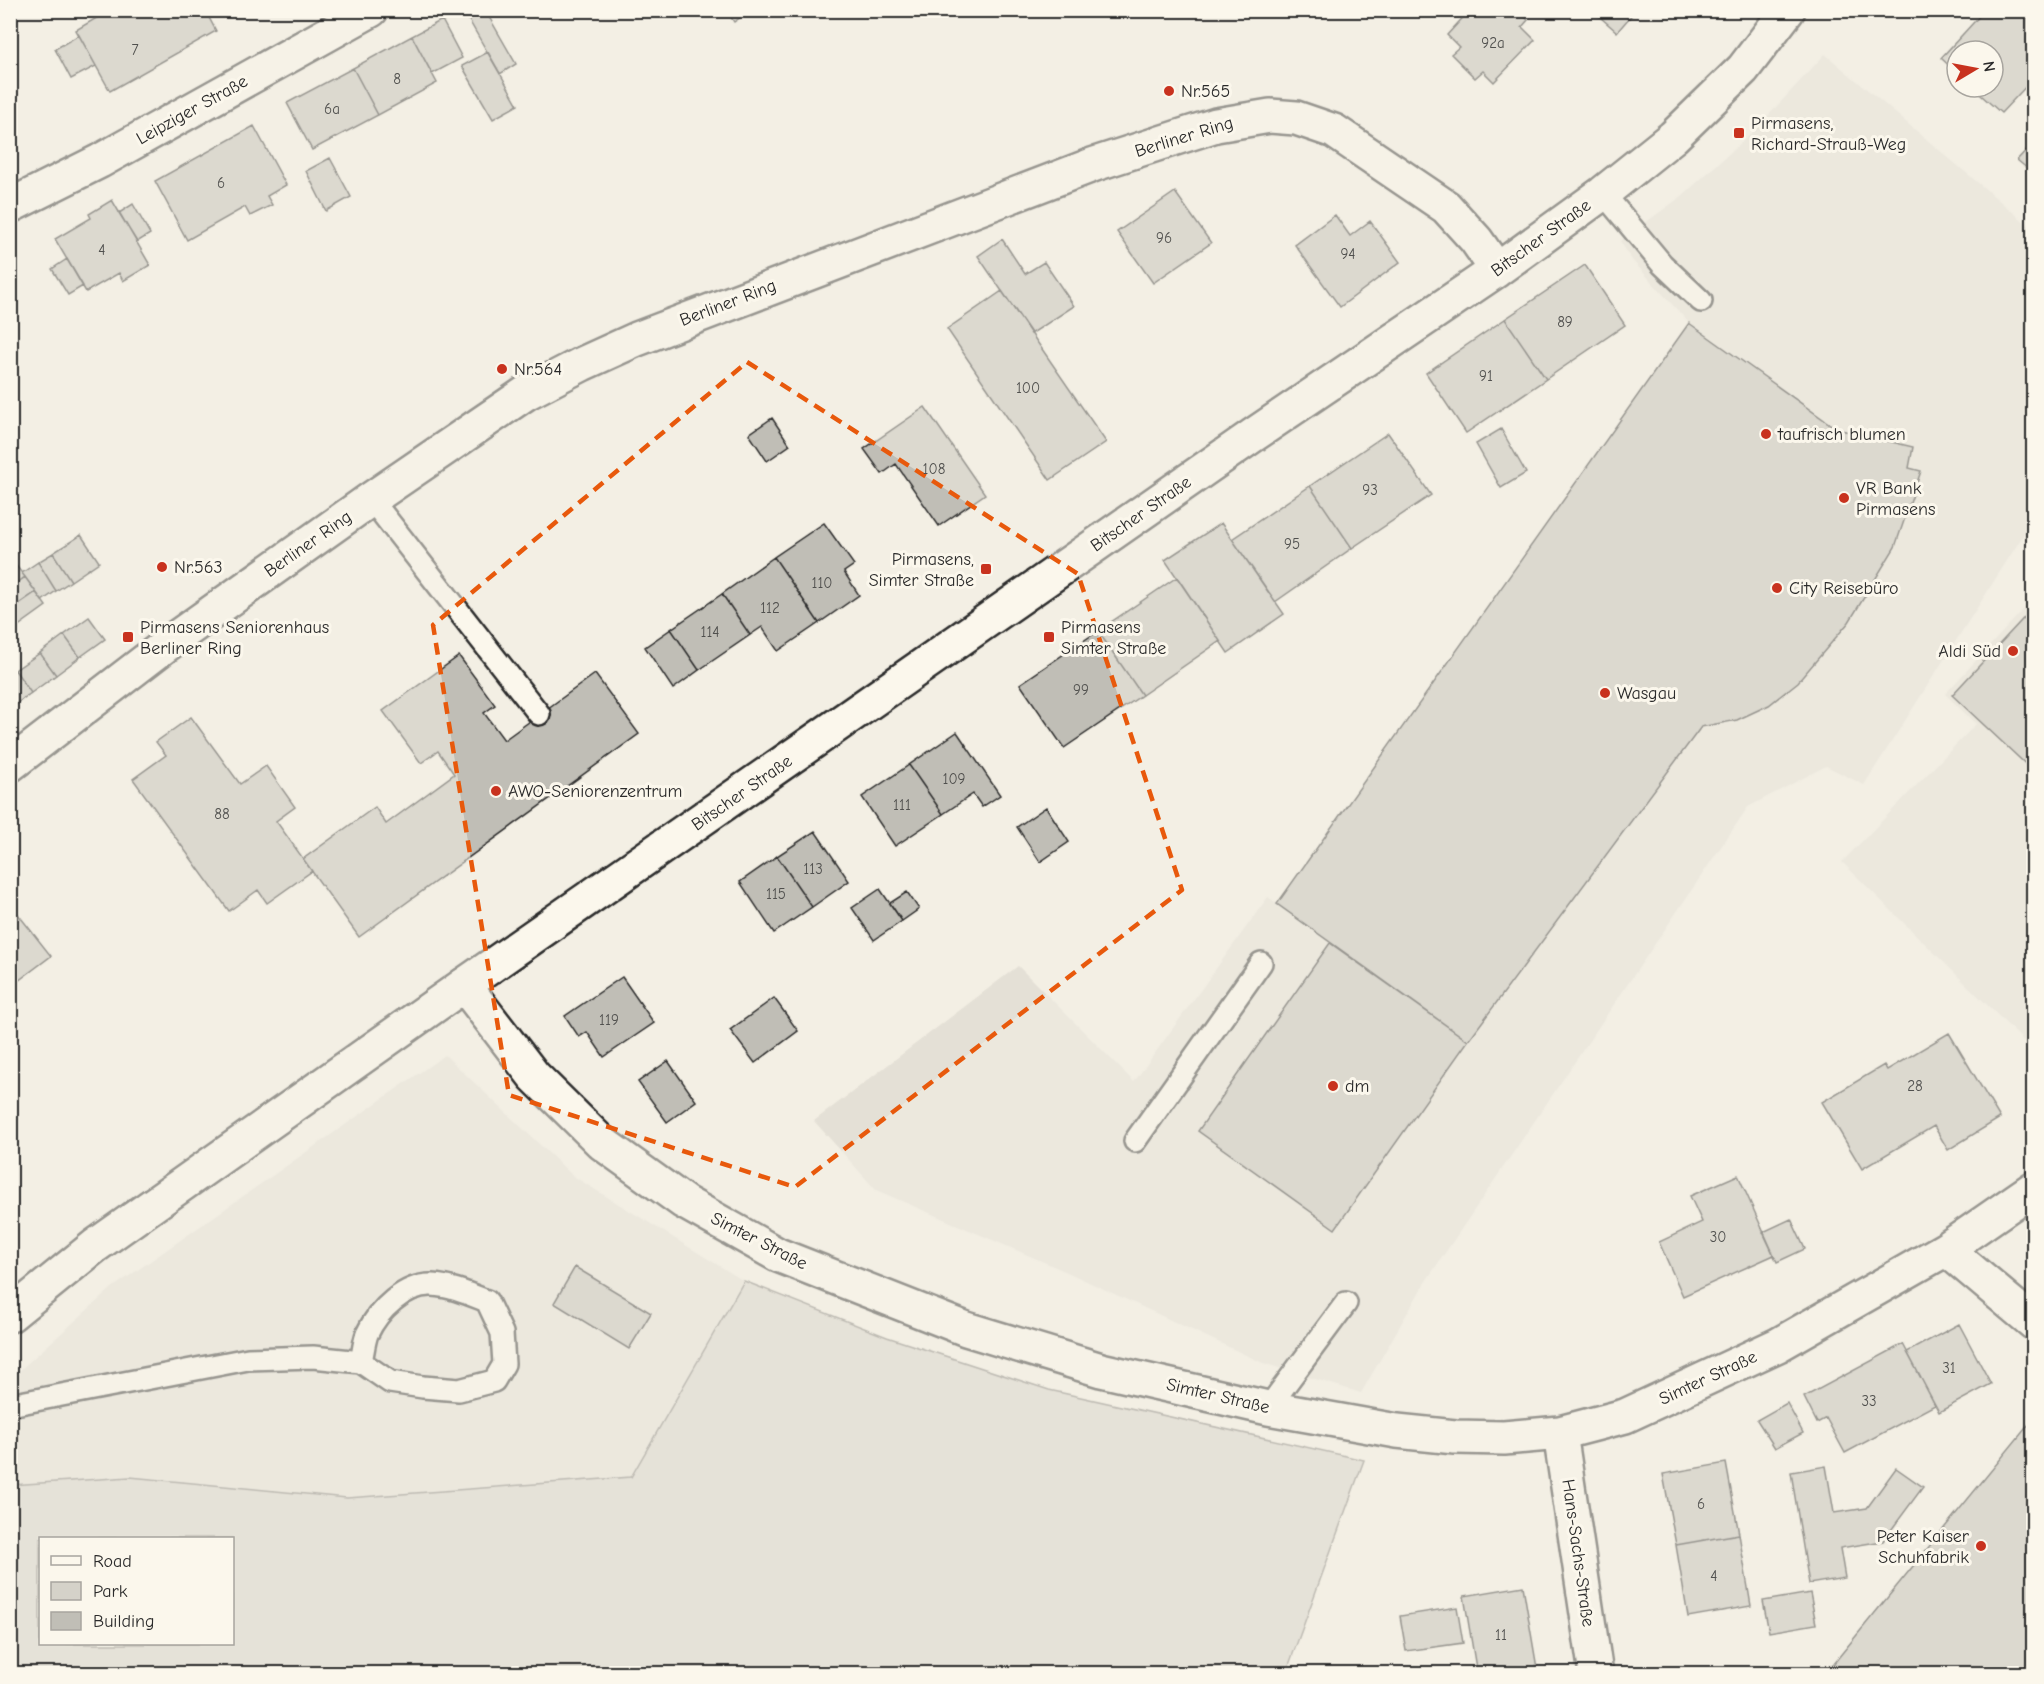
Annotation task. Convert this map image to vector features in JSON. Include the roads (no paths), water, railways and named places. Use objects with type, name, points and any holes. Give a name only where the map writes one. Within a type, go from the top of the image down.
[{"type":"street","name":"Leipziger Straße","points":[[10,206],[100,161],[371,10]]},
{"type":"street","name":"Bitscher Straße","points":[[10,1315],[95,1246],[464,985],[1252,436],[1497,270],[1603,193],[1672,137],[1743,69],[1788,10]]},
{"type":"street","name":"Berliner Ring","points":[[10,765],[166,645],[371,499],[526,393],[637,339],[1095,164],[1216,125],[1250,118],[1296,118],[1334,131],[1446,207],[1476,240],[1497,270]]},
{"type":"street","name":"Simter Straße","points":[[464,985],[534,1076],[602,1143],[684,1202],[778,1255],[966,1329],[1101,1370],[1268,1408],[1397,1431],[1455,1437],[1504,1438],[1560,1433],[1626,1416],[1778,1345],[1946,1249],[2034,1188]]},
{"type":"street","points":[[1946,1249],[2034,1323]]},
{"type":"street","name":"Hans-Sachs-Straße","points":[[1560,1433],[1596,1674]]},
{"type":"lane","points":[[1603,193],[1662,264],[1701,301]]},
{"type":"lane","points":[[371,499],[539,714]]},
{"type":"lane","points":[[1135,1141],[1261,963]]},
{"type":"lane","points":[[10,1405],[248,1359],[313,1357],[361,1362],[390,1382],[459,1390],[494,1381],[504,1364],[502,1333],[487,1301],[457,1290],[430,1285],[406,1292],[382,1310],[367,1335],[361,1362]]},
{"type":"lane","points":[[1268,1408],[1347,1303]]},
{"type":"place","name":"Nr.565","points":[[1169,91]]},
{"type":"place","name":"Pirmasens, Richard-Strauß-Weg","points":[[1739,133]]},
{"type":"place","name":"Nr.564","points":[[502,369]]},
{"type":"place","name":"taufrisch blumen","points":[[1766,434]]},
{"type":"place","name":"VR Bank Pirmasens","points":[[1844,498]]},
{"type":"place","name":"Nr.563","points":[[162,567]]},
{"type":"place","name":"Pirmasens, Simter Straße","points":[[986,569]]},
{"type":"place","name":"City Reisebüro","points":[[1777,588]]},
{"type":"place","name":"Pirmasens Seniorenhaus Berliner Ring","points":[[128,637]]},
{"type":"place","name":"Pirmasens Simter Straße","points":[[1049,637]]},
{"type":"place","name":"Aldi Süd","points":[[2013,651]]},
{"type":"place","name":"Wasgau","points":[[1605,693]]},
{"type":"place","name":"AWO-Seniorenzentrum","points":[[496,791]]},
{"type":"place","name":"dm","points":[[1333,1086]]},
{"type":"place","name":"Peter Kaiser Schuhfabrik","points":[[1981,1546]]}]
